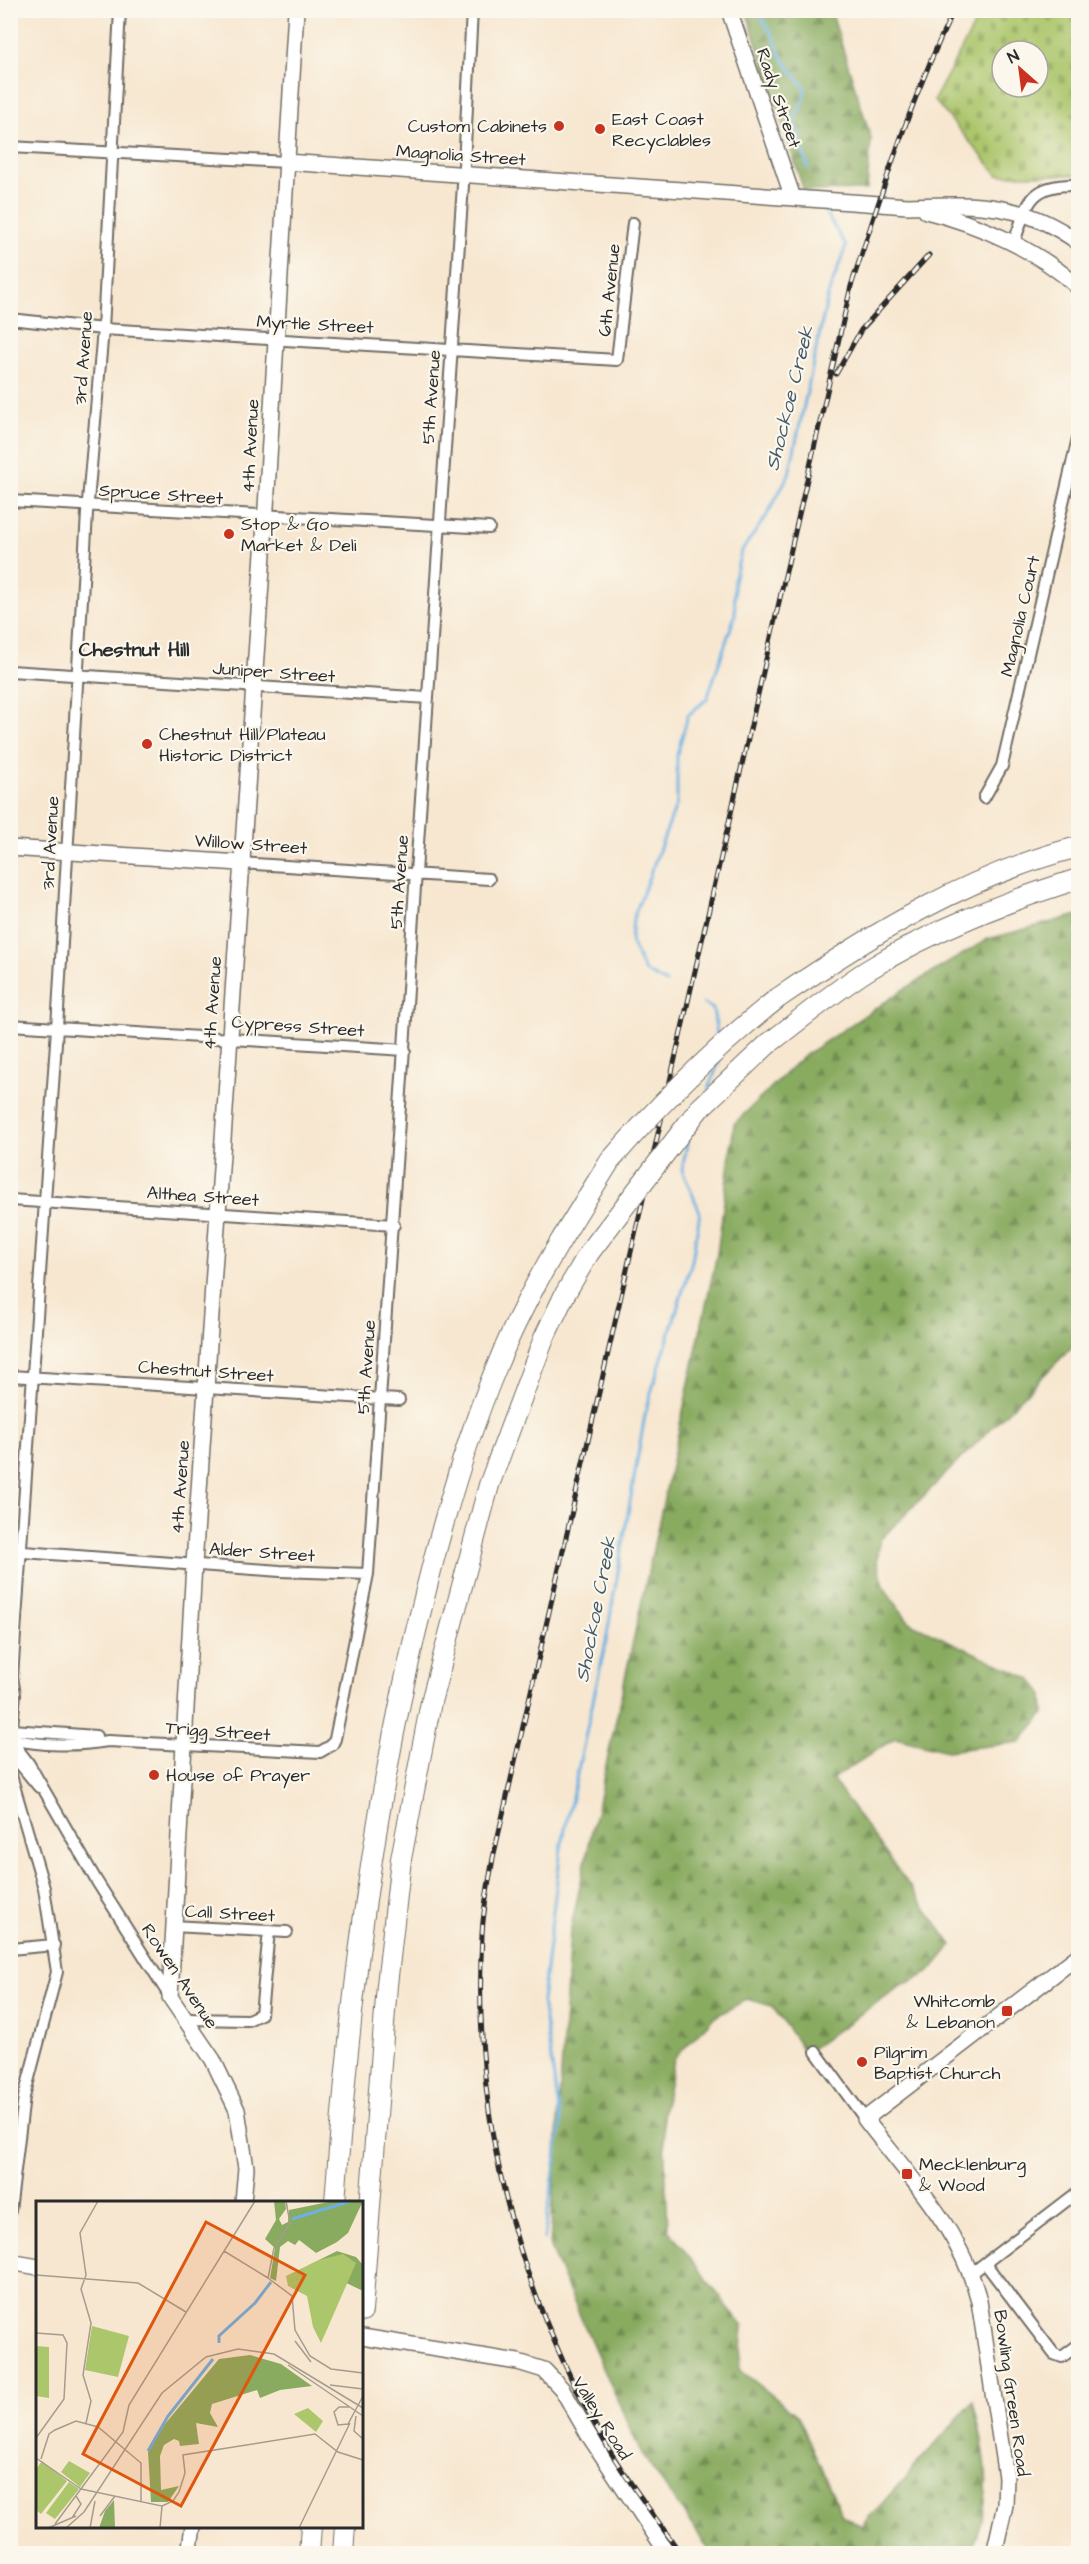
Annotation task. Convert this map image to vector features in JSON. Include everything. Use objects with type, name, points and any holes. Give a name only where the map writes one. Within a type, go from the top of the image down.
[{"type":"highway","points":[[335,2201],[348,2050],[367,1878],[379,1802],[405,1672],[441,1529],[482,1408],[523,1309],[558,1244],[610,1161],[661,1102],[739,1029],[778,998],[855,945],[913,912],[985,878],[1049,854],[1078,847]]},
{"type":"highway","points":[[363,2298],[387,1985],[401,1859],[431,1702],[489,1485],[544,1338],[565,1294],[589,1254],[699,1109],[768,1044],[838,990],[921,940],[1009,902],[1078,879]]},
{"type":"highway","points":[[309,2553],[311,2528]]},
{"type":"highway","points":[[343,2553],[345,2528]]},
{"type":"main road","name":"4th Avenue","points":[[170,1997],[172,1926],[194,1564],[240,863],[254,687],[296,10]]},
{"type":"main road","name":"Rady Street","points":[[729,10],[793,198]]},
{"type":"main road","name":"Magnolia Street","points":[[286,162],[908,206],[1002,207],[1024,213],[1078,242]]},
{"type":"main road","name":"Magnolia Street","points":[[908,206],[948,216],[1013,245],[1042,261],[1078,287]]},
{"type":"main road","name":"Willow Street","points":[[10,848],[240,863]]},
{"type":"main road","points":[[865,2118],[1078,1956]]},
{"type":"main road","name":"Rowen Avenue","points":[[170,1997],[213,2060],[237,2110],[245,2150],[244,2200]]},
{"type":"main road","name":"Bowling Green Road","points":[[865,2118],[955,2239],[972,2273],[979,2301],[1005,2469],[1005,2505],[994,2553]]},
{"type":"main road","points":[[10,2262],[36,2267]]},
{"type":"main road","name":"Valley Road","points":[[363,2337],[518,2362],[544,2370],[562,2389],[588,2434],[668,2553]]},
{"type":"main road","points":[[189,2553],[193,2528]]},
{"type":"street","name":"3rd Avenue","points":[[11,1734],[15,1694],[11,1678],[15,1551],[31,1377],[57,1028],[76,674],[103,328],[120,10]]},
{"type":"street","name":"5th Avenue","points":[[327,1750],[335,1739],[368,1574],[394,1225],[464,175],[472,10]]},
{"type":"street","name":"Magnolia Street","points":[[10,147],[286,162]]},
{"type":"street","points":[[1013,245],[1024,213],[1037,192],[1056,185],[1078,185]]},
{"type":"street","name":"6th Avenue","points":[[617,360],[633,223]]},
{"type":"street","name":"Myrtle Street","points":[[10,319],[103,328],[617,360]]},
{"type":"street","name":"Magnolia Court","points":[[984,798],[1002,766],[1078,438]]},
{"type":"street","name":"Spruce Street","points":[[10,501],[265,518],[489,528]]},
{"type":"street","name":"Juniper Street","points":[[10,671],[428,698]]},
{"type":"street","name":"Willow Street","points":[[240,863],[489,879]]},
{"type":"street","name":"Cypress Street","points":[[10,1025],[405,1050]]},
{"type":"street","name":"Althea Street","points":[[10,1200],[394,1225]]},
{"type":"street","name":"Chestnut Street","points":[[10,1376],[399,1400]]},
{"type":"street","name":"Alder Street","points":[[15,1551],[368,1574]]},
{"type":"street","name":"Trigg Street","points":[[11,1734],[97,1736],[108,1741],[270,1751],[320,1752],[327,1750]]},
{"type":"street","name":"Rowen Avenue","points":[[11,1734],[30,1764],[41,1789],[170,1997]]},
{"type":"street","name":"Rowen Avenue","points":[[10,1752],[41,1789]]},
{"type":"street","points":[[10,1772],[14,1796],[44,1888],[56,1961],[55,1983],[24,2097],[10,2211]]},
{"type":"street","name":"Call Street","points":[[172,1926],[287,1932]]},
{"type":"street","points":[[185,2019],[248,2020],[257,2017],[263,2010],[269,1931]]},
{"type":"street","points":[[10,1949],[54,1945]]},
{"type":"street","points":[[816,2052],[865,2118]]},
{"type":"street","points":[[972,2273],[1078,2192]]},
{"type":"street","points":[[985,2263],[1050,2351],[1058,2357],[1066,2355],[1078,2345]]},
{"type":"green space","points":[[746,11],[831,11],[871,138],[867,190],[804,191]]},
{"type":"green space","points":[[982,11],[1078,11],[1078,175],[998,175],[934,100]]},
{"type":"green space","points":[[1078,915],[1078,1341],[880,1540],[877,1561],[885,1589],[910,1623],[1031,1679],[1043,1694],[1044,1714],[1020,1742],[947,1751],[895,1738],[832,1779],[952,1945],[929,1973],[899,1987],[805,2053],[772,2006],[747,1999],[713,2018],[674,2059],[663,2115],[668,2229],[743,2327],[739,2369],[798,2416],[842,2515],[861,2527],[973,2401],[985,2460],[986,2495],[983,2513],[969,2553],[711,2553],[639,2449],[550,2248],[570,1932],[717,1254],[734,1124],[802,1057],[903,990],[988,939]]},
{"type":"waterway","name":"Shockoe Creek","points":[[757,10],[772,34],[782,58],[805,88],[803,103],[794,118],[808,168]]},
{"type":"waterway","name":"Shockoe Creek","points":[[666,983],[644,971],[631,941],[633,919],[677,803],[677,755],[688,715],[707,699],[735,615],[734,581],[741,552],[767,515],[789,474],[828,295],[846,246],[824,210]]},
{"type":"waterway","name":"Shockoe Creek","points":[[703,1003],[713,1009],[718,1040]]},
{"type":"waterway","name":"Shockoe Creek","points":[[709,1088],[720,1058]]},
{"type":"waterway","name":"Shockoe Creek","points":[[544,2239],[561,2123],[542,2001],[561,1848],[606,1641],[646,1409],[692,1261],[700,1212],[682,1170],[688,1139]]},
{"type":"railway","points":[[681,2554],[631,2484],[604,2441],[573,2381],[546,2320],[523,2259],[492,2133],[484,2068],[481,2002],[484,1916],[493,1858],[851,286],[910,112],[954,10]]},
{"type":"railway","points":[[836,374],[861,330],[929,255]]},
{"type":"place","name":"Custom Cabinets","points":[[559,126]]},
{"type":"place","name":"East Coast Recyclables","points":[[600,129]]},
{"type":"place","name":"Stop & Go Market & Deli","points":[[229,534]]},
{"type":"place","name":"Chestnut Hill/Plateau Historic District","points":[[147,744]]},
{"type":"place","name":"House of Prayer","points":[[154,1775]]},
{"type":"place","name":"Whitcomb & Lebanon","points":[[1007,2011]]},
{"type":"place","name":"Pilgrim Baptist Church","points":[[862,2062]]},
{"type":"place","name":"Mecklenburg & Wood","points":[[907,2174]]},
{"type":"district","name":"Chestnut Hill","points":[[134,649]]}]
